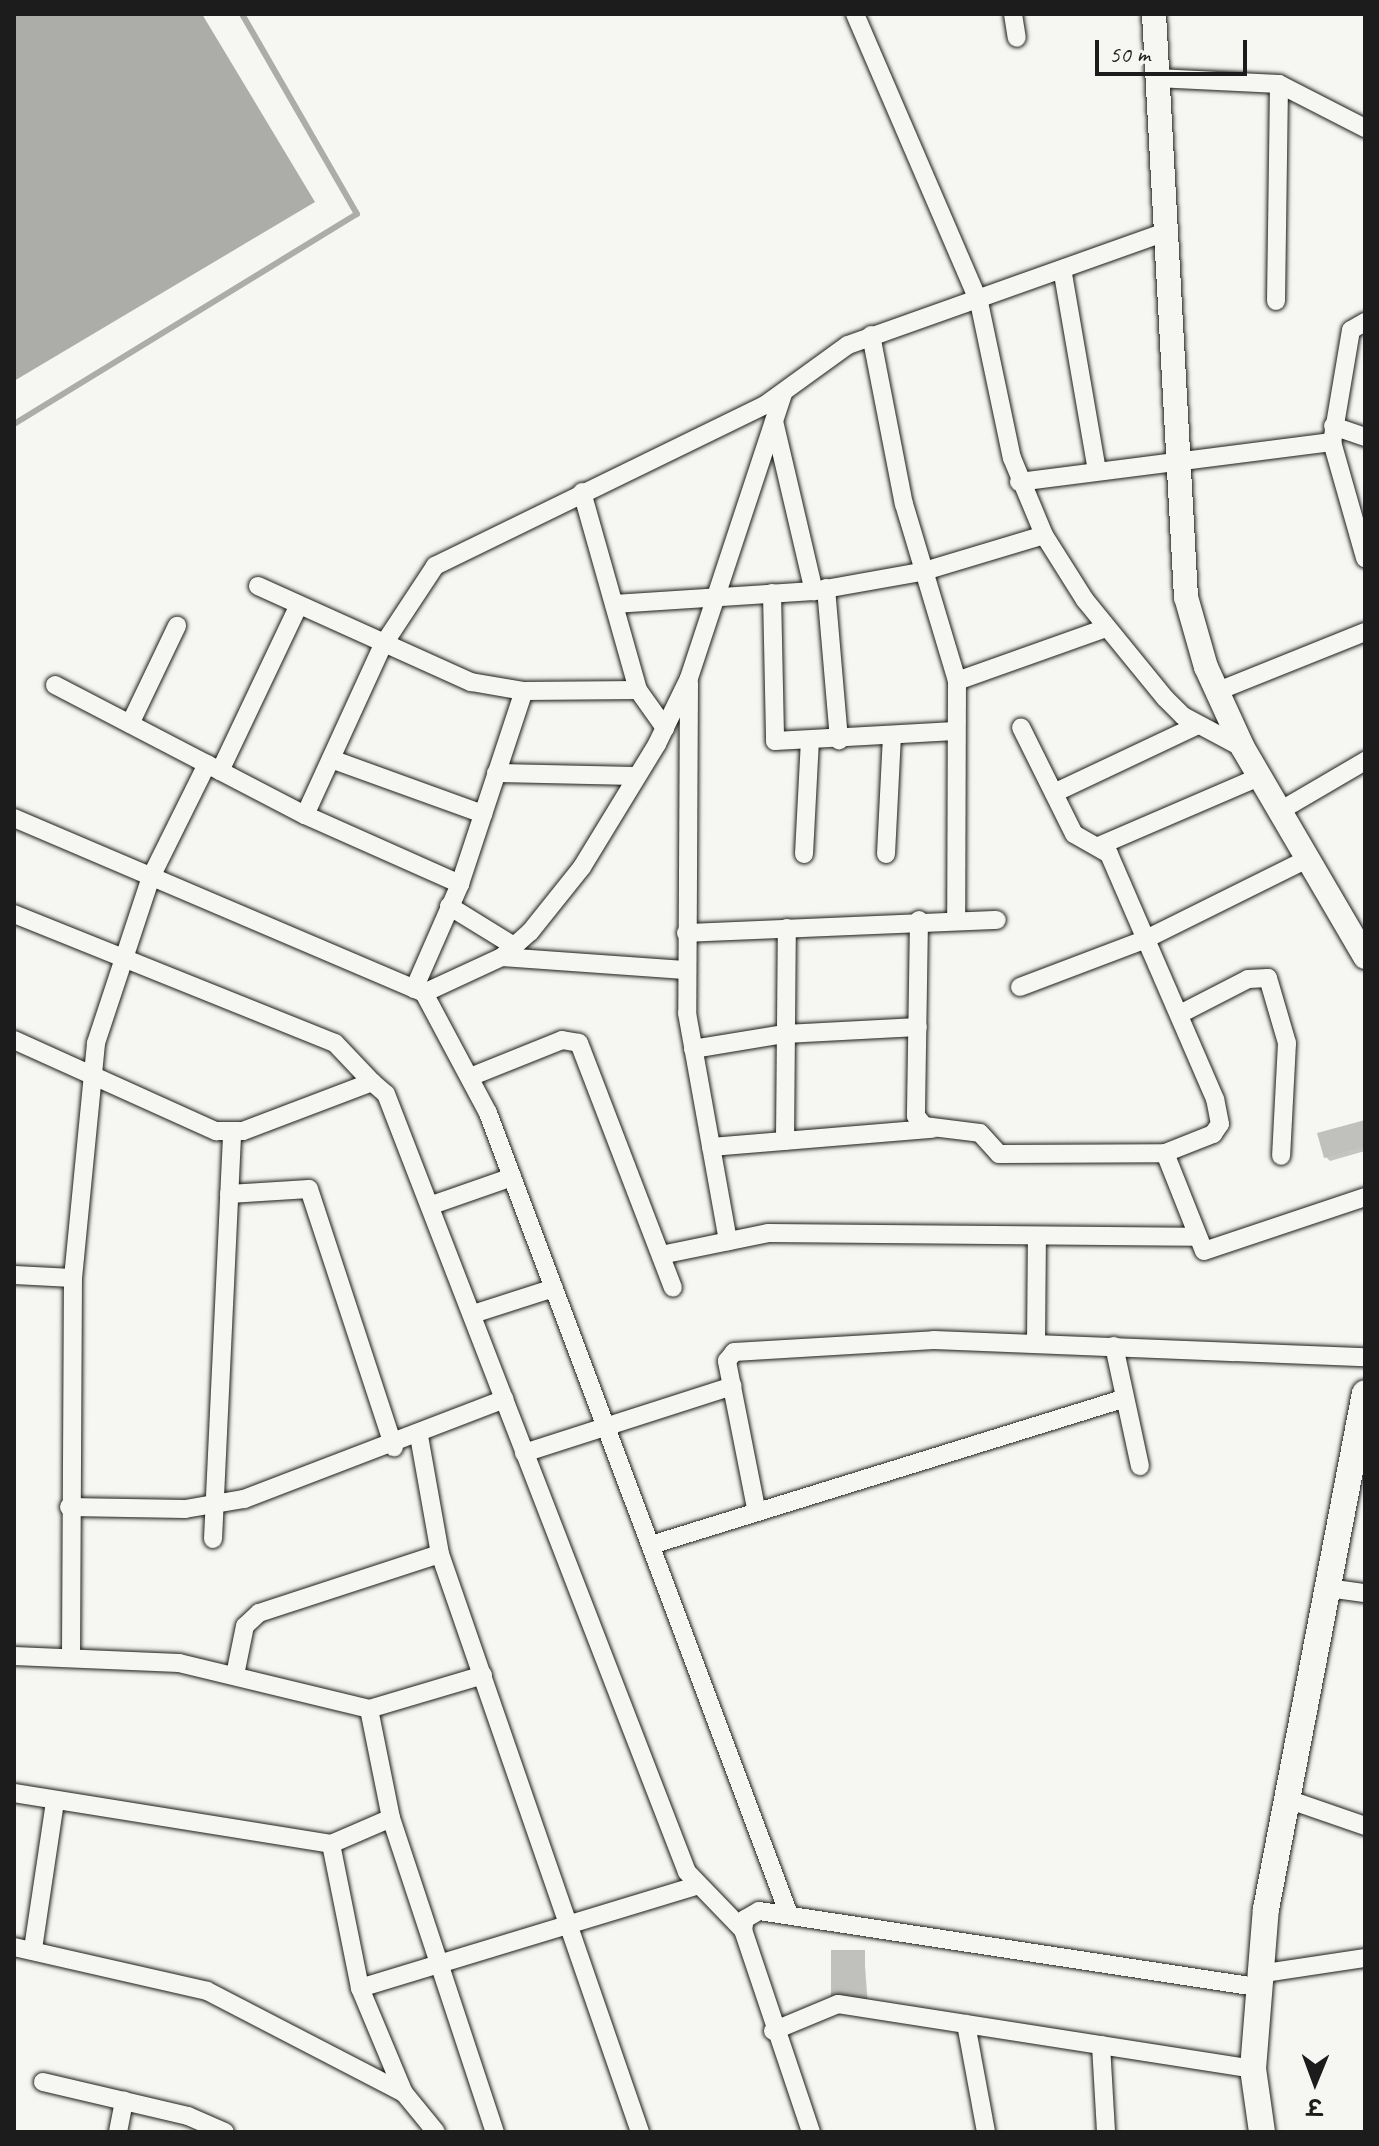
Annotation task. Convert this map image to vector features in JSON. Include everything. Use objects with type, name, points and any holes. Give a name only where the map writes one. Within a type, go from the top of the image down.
[{"type":"main road","points":[[1262,2132],[1253,2069],[1257,1980],[1287,1799],[1365,1393]]},
{"type":"street","points":[[855,14],[979,302],[1019,482],[1044,535],[1106,628],[1198,725],[1243,748]]},
{"type":"street","points":[[1013,14],[1017,38]]},
{"type":"street","points":[[1154,14],[1174,458],[1186,597],[1218,691],[1243,748],[1305,860],[1365,957]]},
{"type":"street","points":[[1156,78],[1279,84],[1365,128]]},
{"type":"street","points":[[1276,301],[1279,84]]},
{"type":"street","points":[[305,815],[383,645],[435,566],[783,394],[871,335],[1063,274],[1165,232]]},
{"type":"street","points":[[1063,274],[1097,471]]},
{"type":"street","points":[[1365,322],[1351,330],[1332,434],[1365,558]]},
{"type":"street","points":[[871,335],[921,572],[957,681],[956,918]]},
{"type":"street","points":[[419,991],[508,952],[582,867],[665,728],[689,678],[783,394]]},
{"type":"street","points":[[774,421],[820,590],[839,740]]},
{"type":"street","points":[[1019,482],[1332,434],[1365,437]]},
{"type":"street","points":[[582,492],[638,690],[665,728]]},
{"type":"street","points":[[614,604],[820,590],[921,572],[1044,535]]},
{"type":"street","points":[[258,586],[383,645],[471,682],[524,691],[638,690]]},
{"type":"street","points":[[772,593],[772,734],[784,744],[955,731]]},
{"type":"street","points":[[71,1655],[69,1507],[73,1278],[92,1073],[120,959],[151,877],[214,767],[299,605]]},
{"type":"street","points":[[130,724],[177,626]]},
{"type":"street","points":[[957,681],[1106,628]]},
{"type":"street","points":[[1218,691],[1365,632]]},
{"type":"street","points":[[689,678],[685,970],[693,1049],[728,1241]]},
{"type":"street","points":[[55,685],[305,815],[460,884]]},
{"type":"street","points":[[419,991],[460,884],[524,691]]},
{"type":"street","points":[[1054,793],[1198,725]]},
{"type":"street","points":[[711,1147],[933,1129],[980,1133],[999,1154],[1165,1153],[1220,1124],[1180,1014],[1101,845],[1074,834],[1021,727]]},
{"type":"street","points":[[886,854],[892,737]]},
{"type":"street","points":[[804,854],[810,741]]},
{"type":"street","points":[[331,759],[483,814]]},
{"type":"street","points":[[1278,812],[1365,761]]},
{"type":"street","points":[[496,773],[637,776]]},
{"type":"street","points":[[1101,845],[1259,777]]},
{"type":"street","points":[[14,818],[419,991],[470,1077],[512,1177],[788,1912]]},
{"type":"street","points":[[1020,987],[1144,940],[1305,860]]},
{"type":"street","points":[[449,906],[508,952],[685,970]]},
{"type":"street","points":[[14,914],[335,1043],[386,1094],[432,1205],[524,1453],[695,1886],[743,1930]]},
{"type":"street","points":[[686,933],[956,918],[997,920]]},
{"type":"street","points":[[919,920],[916,1116],[933,1129]]},
{"type":"street","points":[[785,1141],[787,928]]},
{"type":"street","points":[[1180,1014],[1248,979],[1268,978],[1287,1043],[1281,1156]]},
{"type":"street","points":[[693,1049],[785,1034],[918,1027]]},
{"type":"street","points":[[14,1040],[232,1133],[372,1082]]},
{"type":"street","points":[[470,1077],[562,1040],[579,1043],[673,1288]]},
{"type":"street","points":[[213,1539],[232,1133]]},
{"type":"street","points":[[1165,1153],[1194,1237],[1211,1253],[1365,1197]]},
{"type":"street","points":[[432,1205],[512,1177]]},
{"type":"street","points":[[229,1194],[309,1189],[394,1447]]},
{"type":"street","points":[[661,1255],[768,1233],[1037,1239],[1194,1237]]},
{"type":"street","points":[[1036,1344],[1037,1239]]},
{"type":"street","points":[[14,1275],[73,1278]]},
{"type":"street","points":[[473,1314],[554,1288]]},
{"type":"street","points":[[756,1508],[728,1355],[741,1350],[934,1340],[1365,1357]]},
{"type":"street","points":[[1114,1346],[1140,1466]]},
{"type":"street","points":[[524,1453],[733,1386]]},
{"type":"street","points":[[651,1545],[756,1508],[1125,1398]]},
{"type":"street","points":[[69,1507],[215,1505],[394,1447],[504,1399]]},
{"type":"street","points":[[419,1436],[440,1554],[571,1922],[640,2132]]},
{"type":"street","points":[[235,1675],[245,1626],[259,1613],[440,1554]]},
{"type":"street","points":[[1328,1588],[1365,1593]]},
{"type":"street","points":[[14,1656],[71,1655],[235,1675],[369,1709],[483,1675]]},
{"type":"street","points":[[369,1709],[391,1818],[495,2132]]},
{"type":"street","points":[[14,1793],[331,1844],[391,1818]]},
{"type":"street","points":[[1287,1799],[1365,1826]]},
{"type":"street","points":[[55,1801],[23,1948],[207,1991],[404,2093]]},
{"type":"street","points":[[331,1844],[360,1988],[404,2093],[436,2132]]},
{"type":"street","points":[[360,1988],[695,1886]]},
{"type":"street","points":[[811,2132],[773,2031],[743,1930],[745,1919],[759,1911],[788,1912],[1257,1980],[1365,1958]]},
{"type":"street","points":[[773,2031],[838,2004],[1253,2069]]},
{"type":"street","points":[[966,2024],[986,2132]]},
{"type":"street","points":[[1101,2045],[1106,2132]]},
{"type":"street","points":[[43,2082],[124,2101],[225,2132]]},
{"type":"street","points":[[118,2132],[124,2101]]},
{"type":"shaded area","points":[[14,14],[202,14],[315,202],[14,381]]},
{"type":"building","points":[[1365,1120],[1365,1146],[1324,1158],[1317,1133]]},
{"type":"building","points":[[831,1950],[865,1950],[865,2001],[831,2001]]},
{"type":"waterway","points":[[14,424],[357,214],[242,14]]}]
